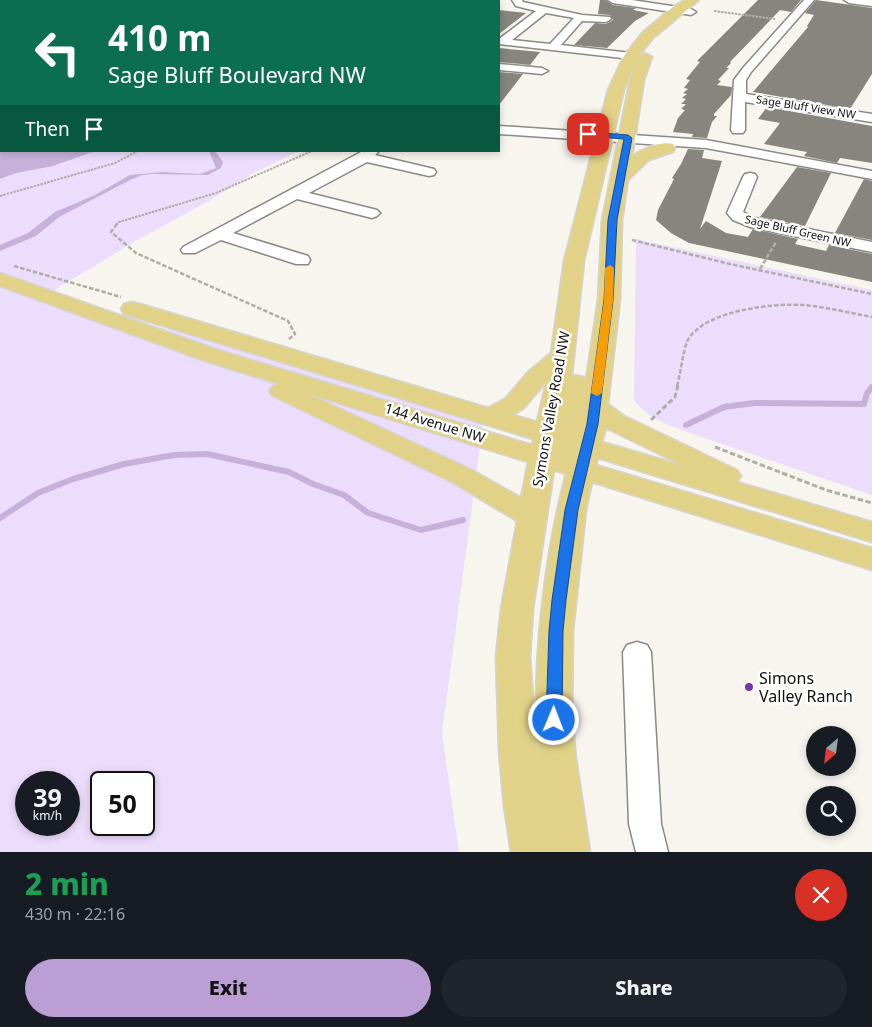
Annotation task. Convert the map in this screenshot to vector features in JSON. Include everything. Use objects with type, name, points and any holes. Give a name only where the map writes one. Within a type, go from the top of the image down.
[{"type":"main road","points":[[651,6],[693,6]]},
{"type":"main road","name":"Symons Valley Road NW","points":[[563,355],[574,261],[616,90],[631,56],[648,35],[693,6]]},
{"type":"main road","name":"Symons Valley Road NW","points":[[531,852],[520,780],[513,657],[517,609],[532,517],[565,452],[595,404],[609,300],[612,220],[637,80],[644,58],[656,39],[693,6]]},
{"type":"main road","points":[[620,178],[644,156],[667,148]]},
{"type":"main road","name":"144 Avenue NW","points":[[6,276],[210,355],[565,452],[795,510],[872,532]]},
{"type":"main road","name":"144 Avenue NW","points":[[6,276],[488,418],[565,452],[872,559]]},
{"type":"main road","points":[[210,355],[232,368],[462,476],[532,517]]},
{"type":"main road","points":[[488,418],[515,403],[537,377],[563,355],[576,375],[565,452]]},
{"type":"main road","points":[[595,404],[604,415],[614,422],[795,510]]},
{"type":"main road","name":"Symons Valley Road NW","points":[[565,452],[570,518],[556,631],[555,739],[570,852]]},
{"type":"street","points":[[613,0],[651,6]]},
{"type":"street","points":[[738,130],[740,80],[746,70],[809,0]]},
{"type":"street","points":[[849,0],[872,3]]},
{"type":"street","points":[[509,10],[519,2],[579,18],[606,19]]},
{"type":"street","points":[[544,10],[502,42],[591,58]]},
{"type":"street","points":[[554,51],[555,45],[579,18]]},
{"type":"street","points":[[554,51],[631,56]]},
{"type":"street","points":[[500,67],[542,71]]},
{"type":"street","name":"Sage Bluff View NW","points":[[740,97],[870,115]]},
{"type":"street","points":[[500,130],[525,132],[551,138],[706,144],[872,175]]},
{"type":"street","points":[[627,141],[667,148],[751,153]]},
{"type":"street","points":[[189,250],[368,154],[430,172]]},
{"type":"street","name":"Sage Bluff Green NW","points":[[750,177],[735,213],[739,217],[750,222],[872,247]]},
{"type":"street","points":[[295,194],[372,213]]},
{"type":"street","points":[[220,234],[302,260]]},
{"type":"street","points":[[637,652],[645,824],[652,852]]},
{"type":"path","points":[[693,6],[790,21]]},
{"type":"path","points":[[0,196],[115,163],[136,152]]},
{"type":"path","points":[[293,160],[310,152]]},
{"type":"path","points":[[760,269],[780,235]]},
{"type":"path","points":[[632,240],[872,294]]},
{"type":"path","points":[[650,422],[675,397],[688,338],[705,324],[728,313],[763,306],[804,305],[872,317]]},
{"type":"shaded area","points":[[0,152],[297,152],[252,174],[44,296],[484,415],[442,733],[459,852],[0,852]]},
{"type":"shaded area","points":[[0,152],[92,152],[53,166],[16,173],[0,179]]},
{"type":"shaded area","points":[[209,152],[216,152],[223,162],[221,168],[208,175],[142,175],[59,217],[36,236],[0,251],[0,245],[28,233],[55,212],[95,195],[130,175],[163,172],[200,174],[216,168]]},
{"type":"shaded area","points":[[636,239],[872,290],[872,495],[687,432],[658,420],[639,406],[634,400]]},
{"type":"building","points":[[600,0],[606,0],[613,5],[636,8],[633,10],[649,13],[635,21],[607,48],[574,45],[595,23],[606,24],[613,20],[610,15],[598,14]]},
{"type":"building","points":[[758,0],[801,0],[791,12],[780,10],[730,62],[726,68],[729,68],[718,80],[721,81],[717,85],[732,87],[731,95],[714,114],[714,116],[717,116],[712,122],[707,138],[692,137],[693,134],[673,132],[678,118],[685,110],[681,109],[686,104],[681,104],[686,99],[682,98],[687,94],[683,93],[688,89],[684,88],[690,80],[686,79],[700,62],[697,61]]},
{"type":"building","points":[[816,0],[872,8],[872,74],[850,109],[753,92],[808,27],[814,15],[805,13]]},
{"type":"building","points":[[500,10],[526,13],[500,33]]},
{"type":"building","points":[[500,48],[540,52],[530,65],[500,62]]},
{"type":"building","points":[[500,72],[523,74],[500,104]]},
{"type":"building","points":[[767,107],[872,126],[872,163],[840,158],[837,163],[804,156],[807,152],[764,144],[780,123],[758,119]]},
{"type":"building","points":[[688,149],[704,150],[702,158],[722,161],[700,229],[706,221],[726,233],[748,237],[753,229],[798,239],[795,244],[826,251],[829,245],[872,254],[872,282],[689,243],[671,233],[656,220],[658,210],[674,179],[672,178]]},
{"type":"building","points":[[797,167],[831,173],[805,226],[760,217]]},
{"type":"building","points":[[864,179],[872,181],[872,240],[835,233]]},
{"type":"waterway","points":[[686,425],[724,407],[754,403],[864,404],[867,393],[872,387]]},
{"type":"waterway","points":[[0,518],[38,493],[73,479],[124,464],[174,455],[207,454],[289,472],[313,484],[344,495],[368,513],[421,530],[463,520]]},
{"type":"slow traffic","points":[[597,393],[609,300],[610,268]]},
{"type":"place","name":"Simons Valley Ranch","points":[[749,687]]},
{"type":"route","points":[[554,720],[556,631],[559,600],[571,510],[593,424],[609,300],[612,220],[628,138],[588,134]]}]
